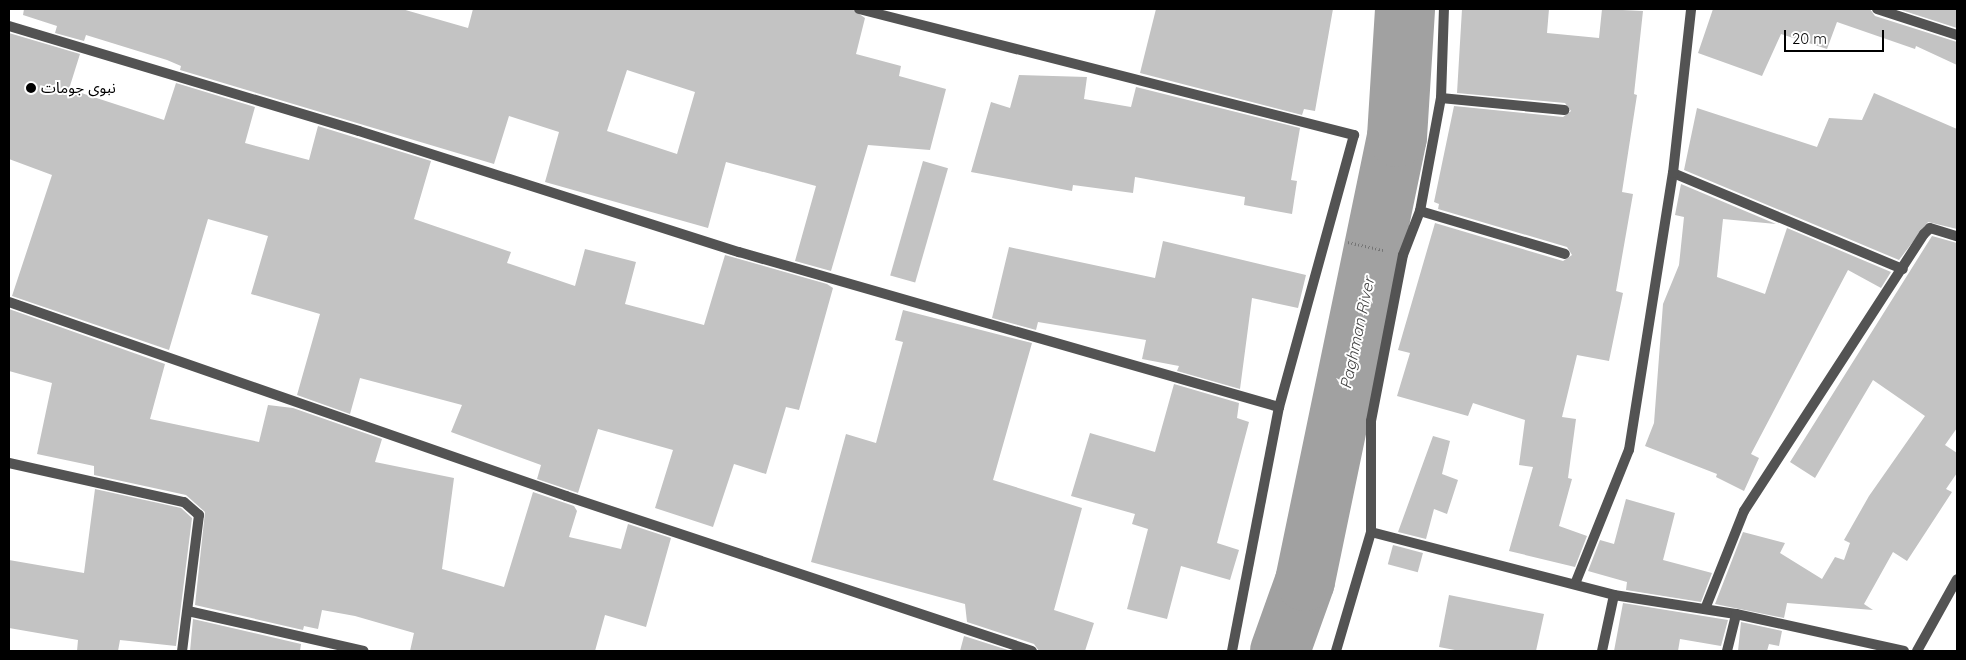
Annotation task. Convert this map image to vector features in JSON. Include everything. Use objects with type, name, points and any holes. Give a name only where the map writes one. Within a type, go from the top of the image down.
[{"type":"street","points":[[860,9],[1354,135],[1328,237],[1279,407],[1232,651]]},
{"type":"street","points":[[1336,651],[1371,532],[1371,420],[1403,255],[1420,211],[1441,98],[1444,9]]},
{"type":"street","points":[[1575,584],[1629,450],[1674,173],[1691,9]]},
{"type":"street","points":[[1877,9],[1957,35]]},
{"type":"street","points":[[9,26],[739,252],[1279,407]]},
{"type":"street","points":[[1441,98],[1564,110]]},
{"type":"street","points":[[1674,173],[1903,269]]},
{"type":"street","points":[[1420,211],[1565,254]]},
{"type":"street","points":[[1705,609],[1744,511],[1930,228],[1957,236]]},
{"type":"street","points":[[9,302],[566,496],[1032,651]]},
{"type":"street","points":[[9,463],[184,502],[198,515],[182,651]]},
{"type":"street","points":[[1371,532],[1614,595],[1736,614],[1904,651]]},
{"type":"street","points":[[1917,651],[1957,579]]},
{"type":"street","points":[[1602,651],[1614,595]]},
{"type":"street","points":[[188,611],[364,651]]},
{"type":"street","points":[[1728,651],[1736,614]]},
{"type":"path","points":[[1328,237],[1403,255]]},
{"type":"building","points":[[24,9],[402,9],[468,28],[473,9],[852,9],[865,18],[856,54],[901,66],[899,76],[946,89],[930,150],[868,145],[831,271],[795,261],[816,186],[726,162],[708,228],[545,182],[559,132],[509,116],[494,164],[180,70],[181,66],[167,60],[86,35],[84,41],[55,33],[57,26],[23,15]],"holes":[[[627,70],[695,92],[677,154],[607,131]]]},
{"type":"building","points":[[1156,9],[1333,9],[1315,111],[1304,109],[1302,115],[1140,73]]},
{"type":"building","points":[[1462,9],[1549,9],[1547,33],[1599,38],[1602,9],[1643,11],[1634,94],[1637,95],[1622,192],[1633,194],[1616,291],[1623,293],[1609,361],[1577,355],[1562,417],[1576,419],[1568,478],[1572,479],[1559,526],[1587,536],[1575,567],[1509,551],[1533,467],[1519,465],[1525,420],[1473,403],[1468,416],[1397,396],[1410,353],[1398,350],[1435,223],[1563,261],[1572,255],[1567,247],[1438,209],[1439,204],[1434,202],[1454,106],[1563,117],[1571,111],[1565,103],[1457,93]]},
{"type":"building","points":[[1713,9],[1870,9],[1875,16],[1957,42],[1957,65],[1916,46],[1915,49],[1837,22],[1827,49],[1781,34],[1762,76],[1698,53]]},
{"type":"building","points":[[1898,9],[1957,9],[1957,28]]},
{"type":"building","points":[[9,33],[80,54],[69,89],[164,120],[176,83],[255,107],[245,143],[309,160],[318,126],[431,161],[414,219],[511,252],[507,263],[575,286],[585,249],[636,262],[625,304],[704,325],[725,255],[827,284],[833,288],[799,410],[786,407],[766,474],[734,464],[713,527],[655,508],[673,450],[598,429],[578,493],[537,479],[541,465],[451,432],[462,405],[360,378],[350,414],[297,395],[320,314],[251,294],[268,236],[208,219],[169,350],[12,296],[52,175],[9,159]]},
{"type":"building","points":[[1019,75],[1087,77],[1084,99],[1131,107],[1136,87],[1300,128],[1291,180],[1297,181],[1292,214],[1244,205],[1245,197],[1135,177],[1133,193],[1073,185],[1072,191],[971,172],[991,102],[1010,108]]},
{"type":"building","points":[[1874,93],[1957,129],[1957,229],[1928,222],[1899,260],[1684,170],[1697,108],[1817,147],[1829,118],[1862,120]]},
{"type":"building","points":[[923,161],[948,168],[915,283],[890,275]]},
{"type":"building","points":[[1681,184],[1776,224],[1723,219],[1717,277],[1765,294],[1787,228],[1891,272],[1881,288],[1848,270],[1751,454],[1759,458],[1744,491],[1716,477],[1717,474],[1645,446],[1654,423],[1663,304],[1679,265],[1684,217],[1675,215]]},
{"type":"building","points":[[1932,236],[1957,243],[1957,428],[1945,445],[1957,453],[1957,473],[1946,489],[1952,492],[1907,561],[1893,552],[1864,604],[1873,610],[1787,603],[1784,618],[1715,604],[1743,532],[1785,543],[1780,553],[1822,579],[1835,557],[1844,560],[1850,543],[1844,540],[1869,496],[1925,416],[1873,380],[1815,478],[1790,462]]},
{"type":"building","points":[[1163,241],[1306,275],[1298,308],[1252,298],[1240,389],[1177,371],[1179,366],[1142,359],[1146,340],[1038,322],[1036,330],[992,318],[1009,247],[1155,278]]},
{"type":"building","points":[[9,309],[165,364],[150,419],[259,442],[268,405],[293,408],[382,439],[375,462],[454,478],[442,569],[504,587],[533,492],[574,506],[577,511],[569,537],[621,549],[628,524],[671,538],[646,627],[605,615],[595,651],[410,651],[414,633],[355,616],[322,610],[318,629],[304,626],[303,630],[195,605],[205,512],[186,495],[94,475],[94,466],[37,454],[52,383],[9,371]]},
{"type":"building","points":[[903,310],[1032,343],[993,480],[1082,508],[1054,610],[1094,623],[1085,651],[1039,651],[1034,644],[967,622],[965,604],[811,562],[846,434],[876,443],[903,342],[895,340]]},
{"type":"building","points":[[1174,384],[1239,403],[1237,418],[1249,422],[1217,543],[1239,550],[1230,580],[1181,566],[1167,619],[1127,609],[1148,529],[1132,524],[1135,514],[1071,496],[1090,433],[1155,452]]},
{"type":"building","points":[[1433,436],[1450,441],[1442,474],[1458,480],[1447,514],[1434,509],[1426,539],[1398,532]]},
{"type":"building","points":[[95,489],[181,508],[192,518],[176,646],[120,640],[118,651],[77,651],[78,640],[9,628],[9,560],[84,573]]},
{"type":"building","points":[[1626,499],[1675,513],[1663,560],[1712,573],[1701,602],[1626,590],[1627,582],[1588,571],[1600,540],[1614,544]]},
{"type":"building","points":[[1393,545],[1423,553],[1418,572],[1388,564]]},
{"type":"building","points":[[1449,595],[1544,614],[1536,651],[1460,651],[1439,647]]},
{"type":"building","points":[[1623,603],[1728,620],[1721,646],[1680,639],[1678,651],[1614,651]]},
{"type":"building","points":[[193,619],[301,644],[300,651],[190,651]]},
{"type":"building","points":[[1741,622],[1782,631],[1779,646],[1769,644],[1767,651],[1738,651]]},
{"type":"building","points":[[964,636],[1011,651],[960,651]]},
{"type":"waterway","name":"Paghman River","points":[[1280,651],[1305,581],[1397,137],[1405,9]]},
{"type":"place","name":"نبوی جومات","points":[[31,88]]}]
